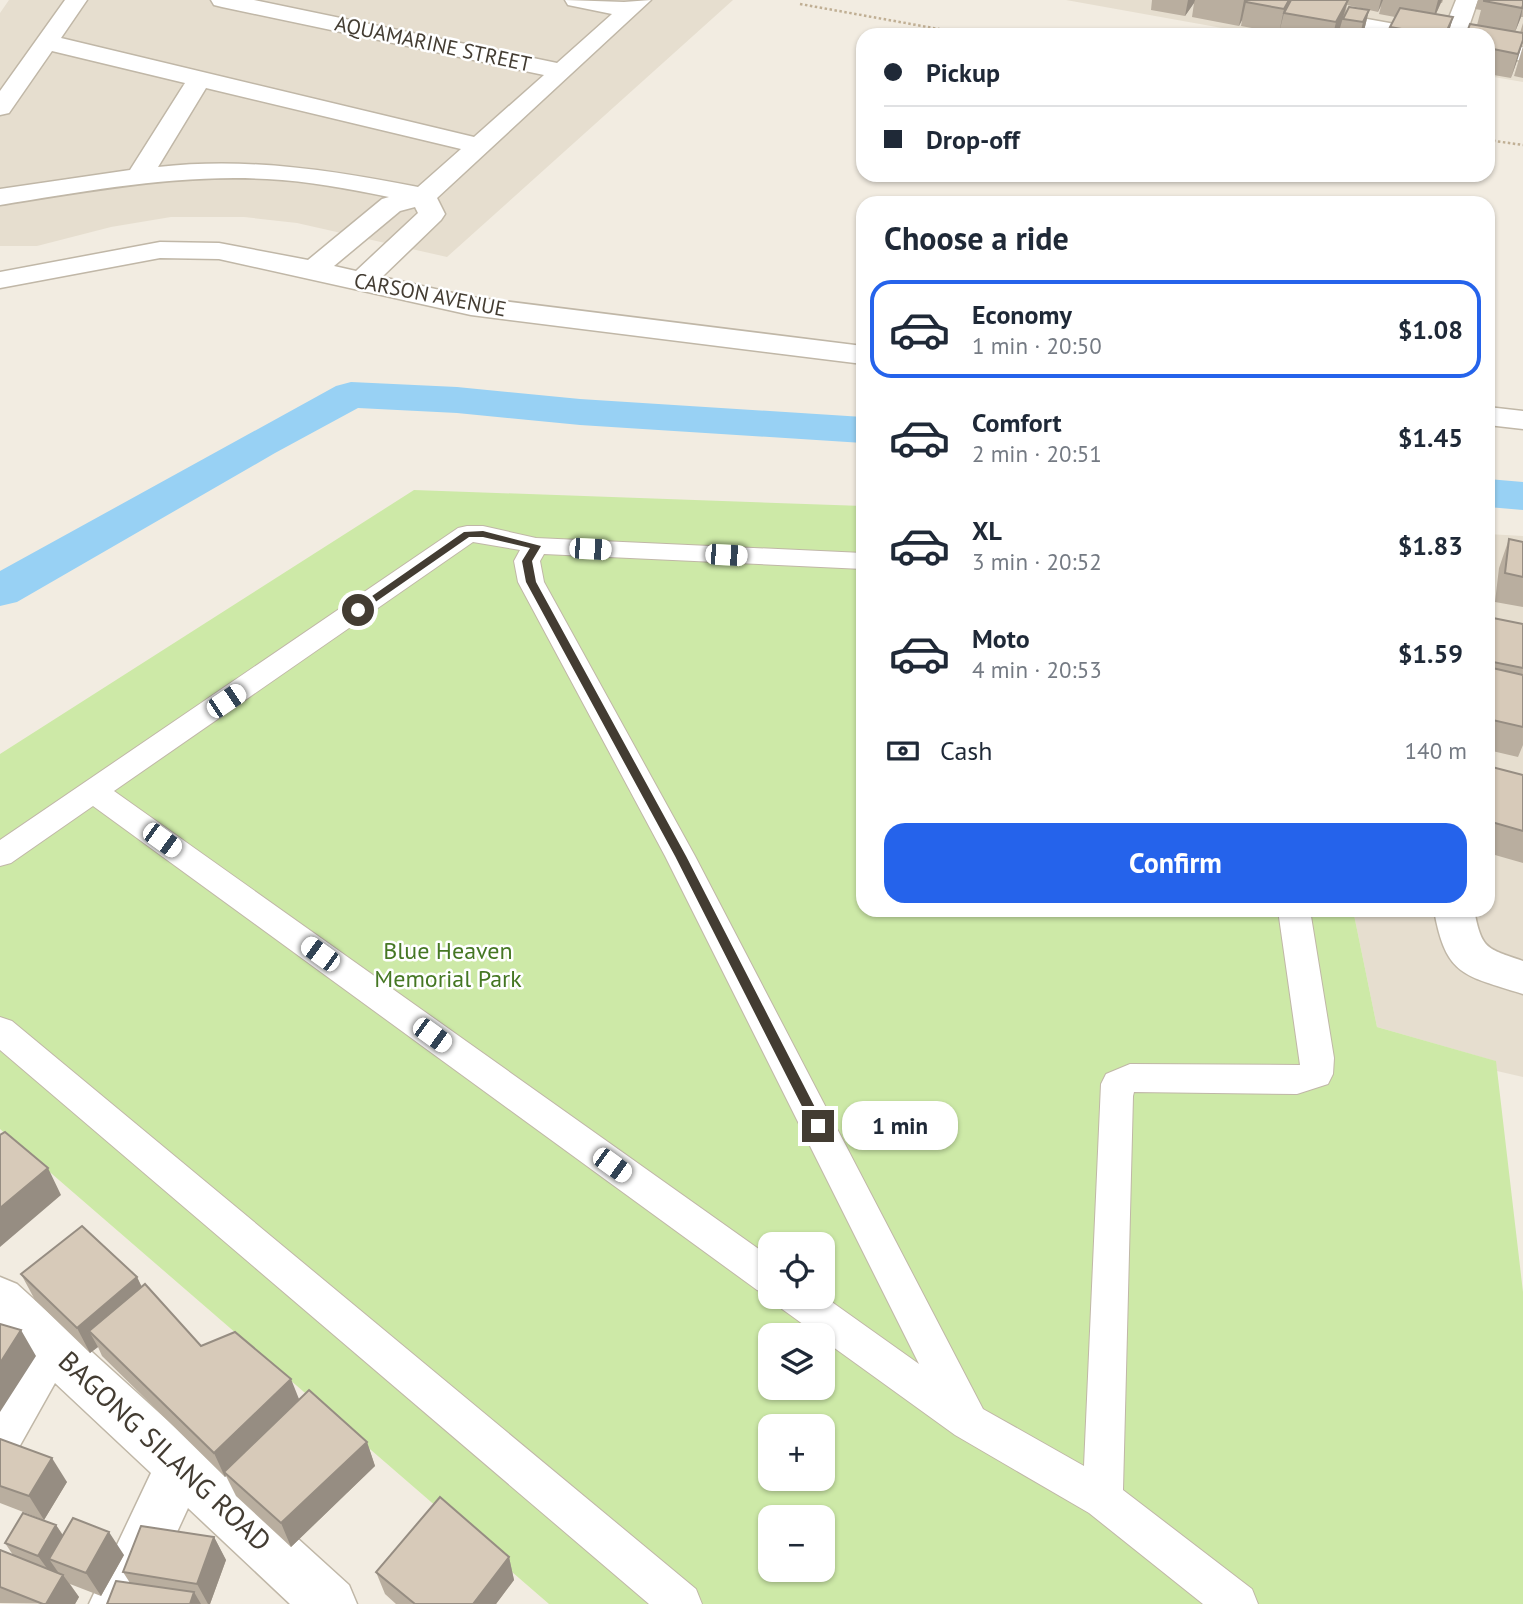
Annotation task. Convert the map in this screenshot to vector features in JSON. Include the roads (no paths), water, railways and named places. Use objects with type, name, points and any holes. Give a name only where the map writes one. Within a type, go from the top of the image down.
[{"type":"street","points":[[0,108],[76,0]]},
{"type":"street","name":"AQUAMARINE STREET","points":[[222,0],[561,71]]},
{"type":"street","points":[[576,0],[635,5]]},
{"type":"street","points":[[1224,0],[1378,28]]},
{"type":"street","points":[[1457,28],[1467,0]]},
{"type":"street","points":[[313,270],[391,205],[423,197],[635,5]]},
{"type":"street","points":[[46,42],[479,146]]},
{"type":"street","points":[[1495,49],[1523,54]]},
{"type":"street","points":[[139,177],[199,79]]},
{"type":"street","points":[[0,197],[139,177],[266,171],[321,177],[423,197]]},
{"type":"street","points":[[360,283],[432,214],[423,197]]},
{"type":"street","name":"CARSON AVENUE","points":[[0,280],[160,250],[219,251],[471,306],[856,354]]},
{"type":"street","points":[[1495,417],[1523,420]]},
{"type":"street","points":[[1455,917],[1460,943],[1475,961],[1523,978]]},
{"type":"street","name":"BAGONG SILANG ROAD","points":[[0,1298],[330,1604]]},
{"type":"street","points":[[0,1433],[50,1345]]},
{"type":"street","points":[[116,1604],[181,1466]]},
{"type":"lane","points":[[0,855],[467,534],[483,534],[536,546],[856,561]]},
{"type":"lane","points":[[536,546],[527,561],[531,582],[680,856],[969,1422]]},
{"type":"lane","points":[[95,792],[758,1270]]},
{"type":"lane","points":[[1102,1499],[1118,1084],[1130,1077],[1297,1080],[1316,1074],[1317,1058],[1295,917]]},
{"type":"lane","points":[[0,1030],[681,1604]]},
{"type":"lane","points":[[812,1309],[969,1422],[1102,1499],[1237,1604]]},
{"type":"waterway","points":[[0,591],[351,395],[457,400],[580,412],[856,430]]},
{"type":"waterway","points":[[1495,494],[1523,496]]},
{"type":"park label","name":"Blue Heaven Memorial Park","points":[[448,965]]}]
